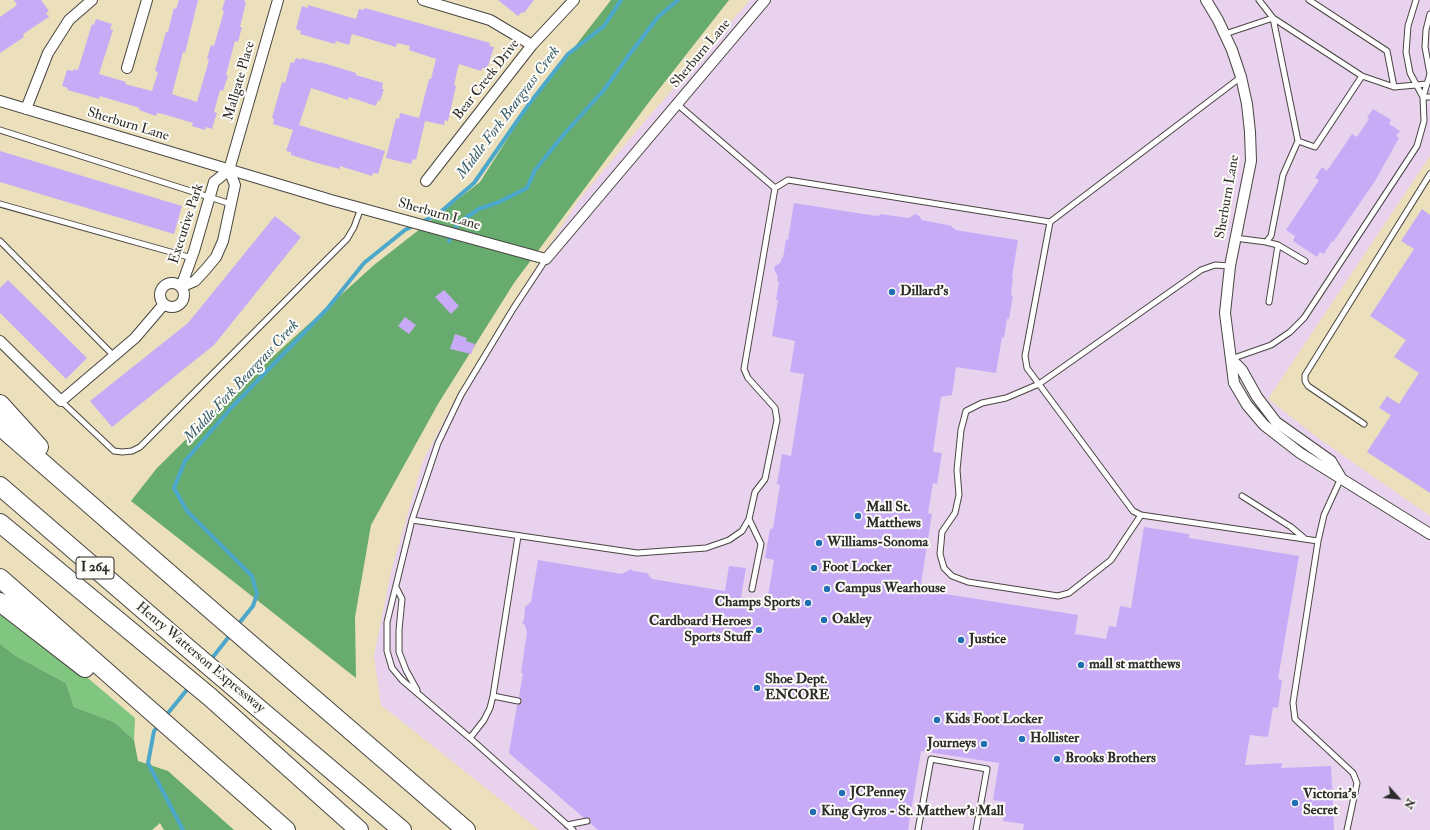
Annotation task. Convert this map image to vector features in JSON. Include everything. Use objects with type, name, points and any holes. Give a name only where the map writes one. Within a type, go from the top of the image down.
[{"type":"highway","points":[[0,404],[98,511]]},
{"type":"highway","points":[[0,426],[466,830]]},
{"type":"highway","name":"Henry Watterson Expressway","points":[[0,486],[402,830]]},
{"type":"highway","name":"Henry Watterson Expressway","points":[[0,523],[210,697],[359,830]]},
{"type":"highway","points":[[0,578],[140,706]]},
{"type":"highway","points":[[0,602],[180,736],[286,830]]},
{"type":"street","points":[[127,68],[147,0]]},
{"type":"street","name":"Mallgate Place","points":[[229,170],[278,0]]},
{"type":"street","points":[[426,0],[490,20],[532,45]]},
{"type":"street","name":"Bear Creek Drive","points":[[426,181],[532,45],[574,0]]},
{"type":"street","name":"Sherburn Lane","points":[[0,101],[229,170],[546,259],[764,0]]},
{"type":"street","name":"Sherburn Lane","points":[[1206,0],[1218,20],[1232,50],[1241,76],[1250,125],[1251,160],[1230,266],[1225,313],[1231,359]]},
{"type":"street","points":[[26,109],[48,54],[69,20],[89,1]]},
{"type":"street","name":"Executive Park","points":[[229,170],[214,182],[192,258],[181,286],[185,295],[181,304],[172,307],[164,304],[160,295],[164,287],[172,283],[181,286],[195,281],[216,257],[223,241],[235,185],[229,170]]},
{"type":"street","points":[[0,341],[61,401],[135,338],[164,304]]},
{"type":"street","points":[[1231,359],[1242,370],[1257,397],[1276,422],[1331,461],[1341,478],[1430,534]]},
{"type":"lane","points":[[1259,0],[1273,18],[1362,76],[1394,87],[1427,84]]},
{"type":"lane","points":[[1309,0],[1387,51],[1394,87]]},
{"type":"lane","points":[[1416,0],[1408,26],[1406,52],[1410,73],[1423,97]]},
{"type":"lane","points":[[1231,359],[1271,345],[1290,332],[1304,318],[1417,146],[1424,122],[1423,97],[1430,74],[1425,47],[1426,30],[1430,14]]},
{"type":"lane","points":[[1225,34],[1273,18]]},
{"type":"lane","points":[[1266,242],[1271,236],[1283,175],[1298,142],[1273,18]]},
{"type":"lane","points":[[1241,76],[1050,222],[1025,356],[1027,368],[1133,511],[1141,515],[1318,541]]},
{"type":"lane","points":[[1298,142],[1315,147],[1362,76]]},
{"type":"lane","points":[[1423,97],[1430,97]]},
{"type":"lane","points":[[677,104],[775,188]]},
{"type":"lane","points":[[0,130],[231,204]]},
{"type":"lane","points":[[1364,424],[1308,386],[1305,381],[1305,375],[1430,174]]},
{"type":"lane","points":[[412,520],[637,553],[706,548],[729,540],[742,530],[749,519],[755,492],[765,479],[777,420],[775,408],[748,378],[744,369],[775,188],[788,180],[1050,222]]},
{"type":"lane","points":[[0,204],[192,258]]},
{"type":"lane","points":[[61,401],[114,451],[132,451],[140,447],[347,239],[354,227],[361,208]]},
{"type":"lane","points":[[1235,238],[1278,245],[1305,261]]},
{"type":"lane","points":[[0,241],[114,356]]},
{"type":"lane","points":[[1269,302],[1278,245]]},
{"type":"lane","points":[[546,259],[513,309],[461,395],[438,443],[412,520],[387,622],[387,650],[392,668],[402,680],[470,738],[573,830]]},
{"type":"lane","points":[[1141,515],[1111,560],[1068,593],[1058,596],[968,582],[952,576],[944,568],[940,554],[942,532],[955,513],[959,495],[957,470],[961,430],[966,411],[982,403],[1006,398],[1039,384],[1201,270],[1215,265],[1230,266]]},
{"type":"lane","points":[[1341,478],[1324,515],[1318,541],[1293,703],[1295,719],[1353,773],[1357,782],[1347,830]]},
{"type":"lane","points":[[1242,496],[1291,527],[1304,539]]},
{"type":"lane","points":[[749,519],[761,544],[752,589]]},
{"type":"lane","points":[[470,738],[484,720],[490,708],[493,696],[518,536]]},
{"type":"lane","points":[[396,587],[402,599],[398,630],[399,652],[406,670],[418,693]]},
{"type":"lane","points":[[493,696],[518,701]]},
{"type":"lane","points":[[918,830],[931,759],[986,769],[976,830]]},
{"type":"lane","points":[[567,825],[587,821]]},
{"type":"shaded area","name":"Mall St. Matthews","points":[[750,0],[1430,0],[1430,156],[1268,399],[1318,438],[1430,516],[1430,830],[539,830],[381,705],[374,656],[391,572],[423,461],[459,392],[578,201]]},
{"type":"green space","points":[[611,0],[729,0],[649,102],[514,283],[438,404],[371,525],[355,617],[356,678],[131,501],[157,468],[237,389],[374,265],[480,182],[527,108]]},
{"type":"green space","points":[[0,610],[50,646],[135,718],[134,740],[114,722],[74,707],[66,683],[16,656],[0,644]]},
{"type":"green space","points":[[0,644],[16,656],[66,683],[74,707],[114,722],[134,740],[138,761],[168,771],[234,830],[164,830],[160,823],[152,830],[0,830]]},
{"type":"building","points":[[14,0],[41,0],[49,11],[46,13],[49,17],[23,34],[24,37],[0,53],[0,17],[17,5]]},
{"type":"building","points":[[179,0],[198,0],[185,53],[183,52],[172,94],[197,102],[209,60],[207,59],[211,45],[214,46],[224,11],[222,10],[225,0],[245,0],[244,2],[246,2],[238,42],[235,41],[226,75],[228,76],[223,91],[220,90],[214,112],[217,113],[212,129],[206,127],[205,130],[192,126],[193,123],[163,114],[157,113],[156,116],[139,110],[140,108],[100,96],[99,99],[67,90],[68,88],[62,86],[67,70],[78,70],[92,24],[94,25],[96,19],[112,24],[110,29],[113,30],[99,74],[126,82],[125,84],[152,91],[158,72],[155,71],[166,32],[168,32],[174,8],[176,9]]},
{"type":"building","points":[[498,0],[534,0],[524,13],[522,12],[518,16]]},
{"type":"building","points":[[308,5],[356,19],[359,9],[364,10],[365,8],[490,43],[489,46],[494,47],[487,69],[482,68],[481,71],[459,64],[454,85],[456,86],[448,121],[445,120],[444,125],[425,121],[416,160],[413,159],[411,164],[386,158],[396,118],[399,119],[400,113],[419,118],[436,59],[409,50],[410,46],[397,43],[396,47],[352,34],[349,45],[336,41],[335,44],[300,34],[301,31],[296,29],[302,6],[308,8]]},
{"type":"building","points":[[296,58],[320,62],[383,83],[382,89],[384,89],[380,101],[378,100],[376,106],[349,97],[348,100],[311,88],[299,125],[385,151],[378,174],[373,173],[372,176],[340,166],[340,169],[291,155],[291,152],[286,151],[293,130],[273,124],[274,119],[272,118],[282,82],[285,83],[291,62],[294,63]]},
{"type":"building","points":[[1373,109],[1391,120],[1389,124],[1400,131],[1396,136],[1399,138],[1375,181],[1333,242],[1332,241],[1324,254],[1320,252],[1317,257],[1293,241],[1295,236],[1286,230],[1319,180],[1315,178],[1322,167],[1327,171],[1352,134],[1357,137],[1369,119],[1367,118]]},
{"type":"building","points":[[0,151],[182,206],[174,234],[0,182]]},
{"type":"building","name":"Mall St. Matthews","points":[[794,203],[876,216],[879,216],[880,214],[909,218],[915,214],[922,220],[952,226],[955,230],[1018,240],[1012,277],[1011,295],[1013,296],[1004,338],[1002,337],[996,373],[956,367],[952,395],[941,397],[933,452],[942,453],[937,484],[933,483],[928,513],[932,514],[920,590],[1078,615],[1075,634],[1106,639],[1109,626],[1116,627],[1120,606],[1131,608],[1144,527],[1189,534],[1189,538],[1299,556],[1278,679],[1282,680],[1278,708],[1273,707],[1268,737],[1250,735],[1245,765],[1282,763],[1281,768],[1331,766],[1334,830],[1023,830],[1024,824],[1003,821],[1006,802],[993,800],[999,763],[921,751],[908,830],[598,830],[590,823],[590,818],[584,818],[509,753],[517,705],[521,704],[522,701],[519,697],[527,632],[525,625],[522,623],[524,620],[525,607],[531,602],[538,560],[622,574],[631,569],[633,571],[647,573],[652,579],[725,591],[729,566],[746,568],[741,597],[767,602],[774,560],[765,558],[770,529],[773,528],[780,485],[777,484],[782,454],[791,456],[804,374],[790,372],[795,341],[772,336],[778,300],[776,300],[779,282],[777,281],[778,276],[774,267],[781,262],[781,258],[783,258],[786,239],[788,240]]},
{"type":"building","points":[[1422,209],[1430,215],[1430,493],[1367,452],[1391,415],[1379,408],[1387,396],[1399,404],[1419,373],[1394,357],[1406,340],[1370,316],[1414,249],[1401,241]]},
{"type":"building","points":[[275,216],[301,237],[214,345],[112,427],[90,401],[188,323]]},
{"type":"building","points":[[8,280],[87,358],[66,379],[0,313],[0,288]]},
{"type":"building","points":[[444,290],[459,306],[451,314],[435,297]]},
{"type":"building","points":[[405,317],[416,325],[409,334],[398,326]]},
{"type":"building","points":[[455,334],[467,338],[466,341],[475,344],[471,354],[450,349]]},
{"type":"waterway","name":"Middle Fork Beargrass Creek","points":[[421,222],[437,215],[474,183],[529,104],[568,54],[604,26],[621,0]]},
{"type":"waterway","points":[[449,241],[458,223],[479,209],[499,202],[527,188],[535,170],[565,133],[604,90],[658,17],[678,0]]},
{"type":"waterway","name":"Middle Fork Beargrass Creek","points":[[236,627],[253,606],[257,594],[252,576],[187,511],[174,488],[185,461],[232,407],[327,309],[364,263],[405,230],[415,225]]},
{"type":"waterway","name":"Middle Fork Beargrass Creek","points":[[209,662],[231,634]]},
{"type":"waterway","name":"Middle Fork Beargrass Creek","points":[[164,718],[190,686]]},
{"type":"waterway","name":"Middle Fork Beargrass Creek","points":[[159,725],[154,731],[148,763],[183,830]]},
{"type":"place","name":"Dillard's","points":[[892,292]]},
{"type":"place","name":"Mall St. Matthews","points":[[858,516]]},
{"type":"place","name":"Williams-Sonoma","points":[[819,543]]},
{"type":"place","name":"Foot Locker","points":[[814,568]]},
{"type":"place","name":"Campus Wearhouse","points":[[827,589]]},
{"type":"place","name":"Champs Sports","points":[[808,603]]},
{"type":"place","name":"Oakley","points":[[824,620]]},
{"type":"place","name":"Cardboard Heroes Sports Stuff","points":[[759,630]]},
{"type":"place","name":"Justice","points":[[961,640]]},
{"type":"place","name":"mall st matthews","points":[[1081,665]]},
{"type":"place","name":"Shoe Dept. ENCORE","points":[[757,688]]},
{"type":"place","name":"Kids Foot Locker","points":[[937,720]]},
{"type":"place","name":"Hollister","points":[[1022,739]]},
{"type":"place","name":"Journeys","points":[[984,744]]},
{"type":"place","name":"Brooks Brothers","points":[[1057,759]]},
{"type":"place","name":"JCPenney","points":[[842,793]]},
{"type":"place","name":"Victoria's Secret","points":[[1295,803]]},
{"type":"place","name":"King Gyros - St. Matthew’s Mall","points":[[813,812]]}]
